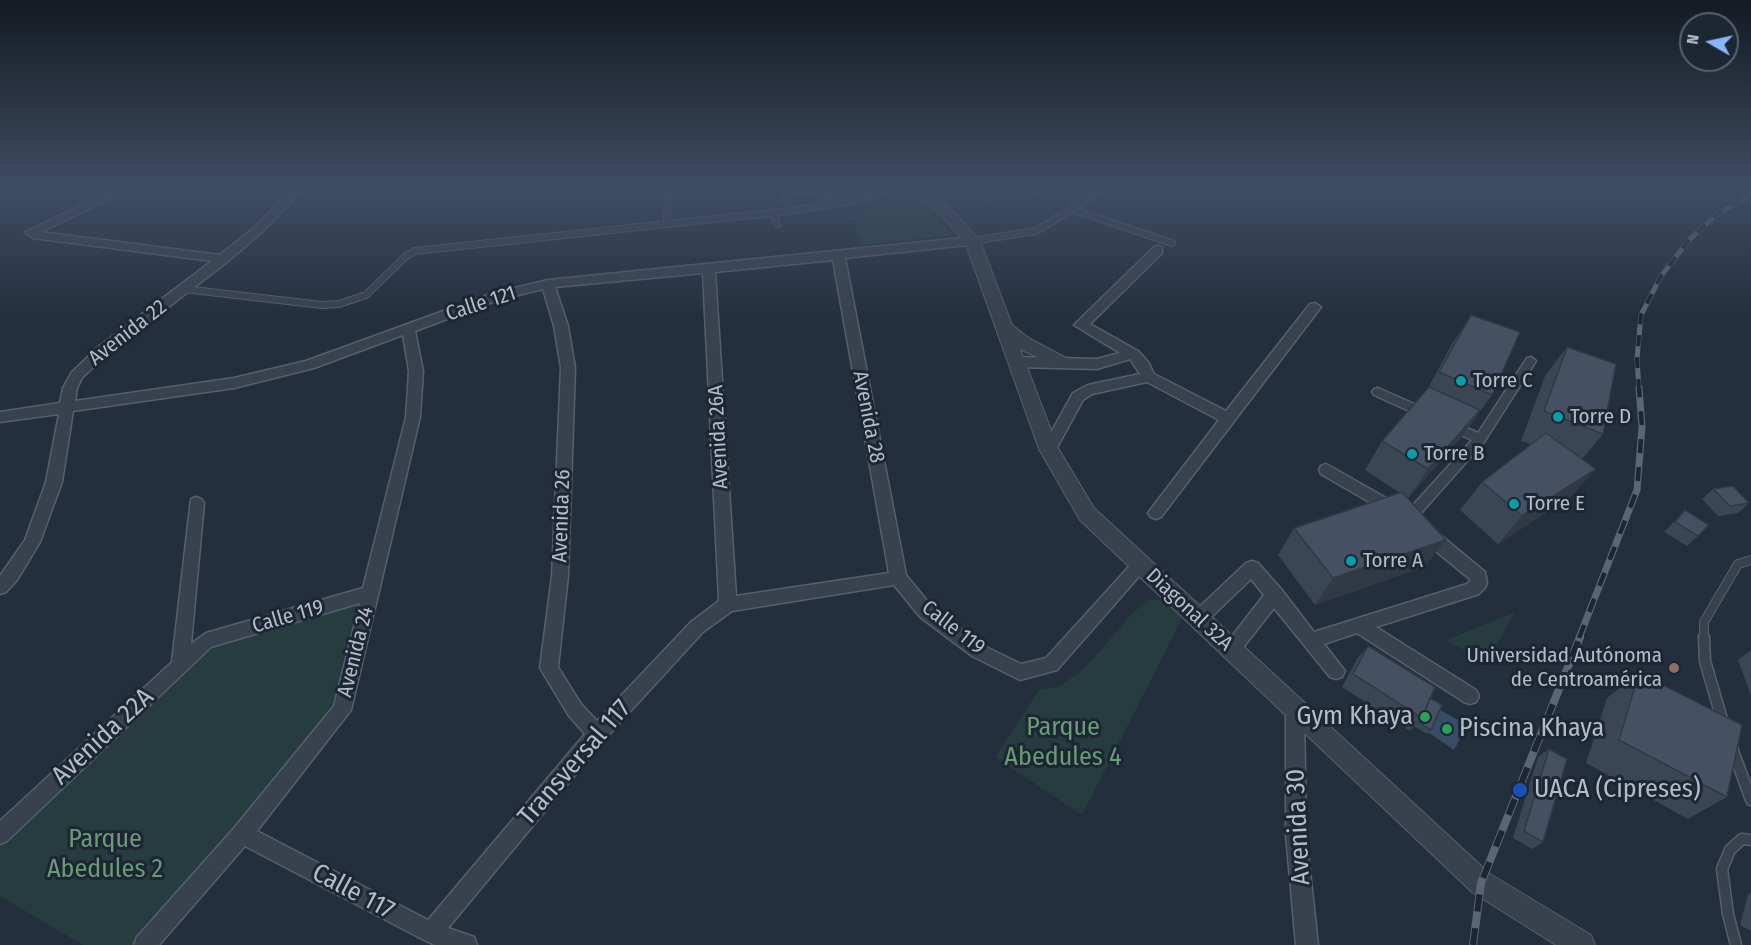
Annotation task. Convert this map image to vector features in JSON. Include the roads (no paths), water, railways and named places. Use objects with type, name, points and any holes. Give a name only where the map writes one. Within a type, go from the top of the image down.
[{"type":"street","points":[[31,232],[223,259]]},
{"type":"street","name":"Avenida 22","points":[[0,587],[33,542],[54,482],[70,388],[90,362],[255,232]]},
{"type":"street","name":"Diagonal 32A","points":[[964,232],[972,241],[1048,449],[1087,514],[1481,883],[1581,945]]},
{"type":"street","name":"Calle 121","points":[[0,417],[234,383],[309,365],[494,297],[548,284],[709,270],[972,241]]},
{"type":"street","points":[[1148,377],[1143,364],[1133,354],[1081,325],[1158,250]]},
{"type":"street","name":"Avenida 28","points":[[838,256],[898,578]]},
{"type":"street","name":"Avenida 26A","points":[[709,270],[728,604]]},
{"type":"street","name":"Avenida 26","points":[[548,284],[561,326],[568,368],[560,576],[549,668],[575,710],[597,734]]},
{"type":"street","points":[[1156,513],[1315,307]]},
{"type":"street","name":"Avenida 24","points":[[145,945],[242,834],[342,710],[413,417],[416,370],[408,328]]},
{"type":"street","points":[[1006,329],[1024,343],[1060,362]]},
{"type":"street","points":[[1018,362],[1097,364],[1133,354]]},
{"type":"street","points":[[1409,518],[1480,439],[1530,361]]},
{"type":"street","points":[[1048,449],[1078,397],[1088,390],[1148,377],[1228,418]]},
{"type":"street","points":[[1378,392],[1480,439]]},
{"type":"street","points":[[1312,640],[1473,589],[1479,584],[1479,578],[1409,518],[1326,470]]},
{"type":"street","points":[[180,665],[196,503]]},
{"type":"street","name":"Calle 119","points":[[898,578],[926,612],[978,651],[1020,672],[1051,664],[1141,565]]},
{"type":"street","points":[[1199,618],[1251,568],[1336,670]]},
{"type":"street","points":[[728,604],[898,578]]},
{"type":"street","name":"Calle 119","points":[[206,641],[370,593]]},
{"type":"street","points":[[1232,649],[1275,594]]},
{"type":"street","name":"Transversal 117","points":[[431,933],[597,734],[697,627],[728,604]]},
{"type":"street","points":[[1358,625],[1470,696]]},
{"type":"street","name":"Avenida 22A","points":[[0,834],[206,641]]},
{"type":"street","name":"Avenida 30","points":[[1295,708],[1296,835],[1307,945]]},
{"type":"street","name":"Calle 117","points":[[242,834],[431,933],[466,945]]},
{"type":"lane","points":[[184,289],[322,305],[339,304],[366,295],[406,256],[415,251],[591,232]]},
{"type":"lane","points":[[972,241],[1029,232]]},
{"type":"lane","points":[[1140,232],[1172,243]]},
{"type":"lane","points":[[1725,730],[1705,661],[1704,622],[1738,564],[1751,560]]},
{"type":"lane","points":[[1729,740],[1751,800]]},
{"type":"lane","points":[[1736,945],[1728,914],[1722,869],[1730,850],[1742,839],[1751,840]]},
{"type":"water","name":"Piscina Khaya","points":[[1438,709],[1467,725],[1454,750],[1428,732]]},
{"type":"railway","points":[[1639,390],[1637,359],[1641,315],[1661,276],[1698,232]]},
{"type":"railway","points":[[1579,638],[1637,490],[1642,427],[1639,388]]},
{"type":"railway","points":[[1473,945],[1481,883],[1580,637]]},
{"type":"place","name":"Torre C","points":[[1461,381]]},
{"type":"place","name":"Torre D","points":[[1558,417]]},
{"type":"place","name":"Torre B","points":[[1412,454]]},
{"type":"place","name":"Torre E","points":[[1514,504]]},
{"type":"place","name":"Torre A","points":[[1351,561]]},
{"type":"place","name":"Universidad Autónoma de Centroamérica","points":[[1674,668]]},
{"type":"place","name":"Gym Khaya","points":[[1425,717]]},
{"type":"place","name":"Piscina Khaya","points":[[1447,729]]},
{"type":"place","name":"UACA (Cipreses)","points":[[1520,790]]},
{"type":"park label","name":"Parque Abedules 4","points":[[1063,743]]},
{"type":"park label","name":"Parque Abedules 2","points":[[105,855]]}]
